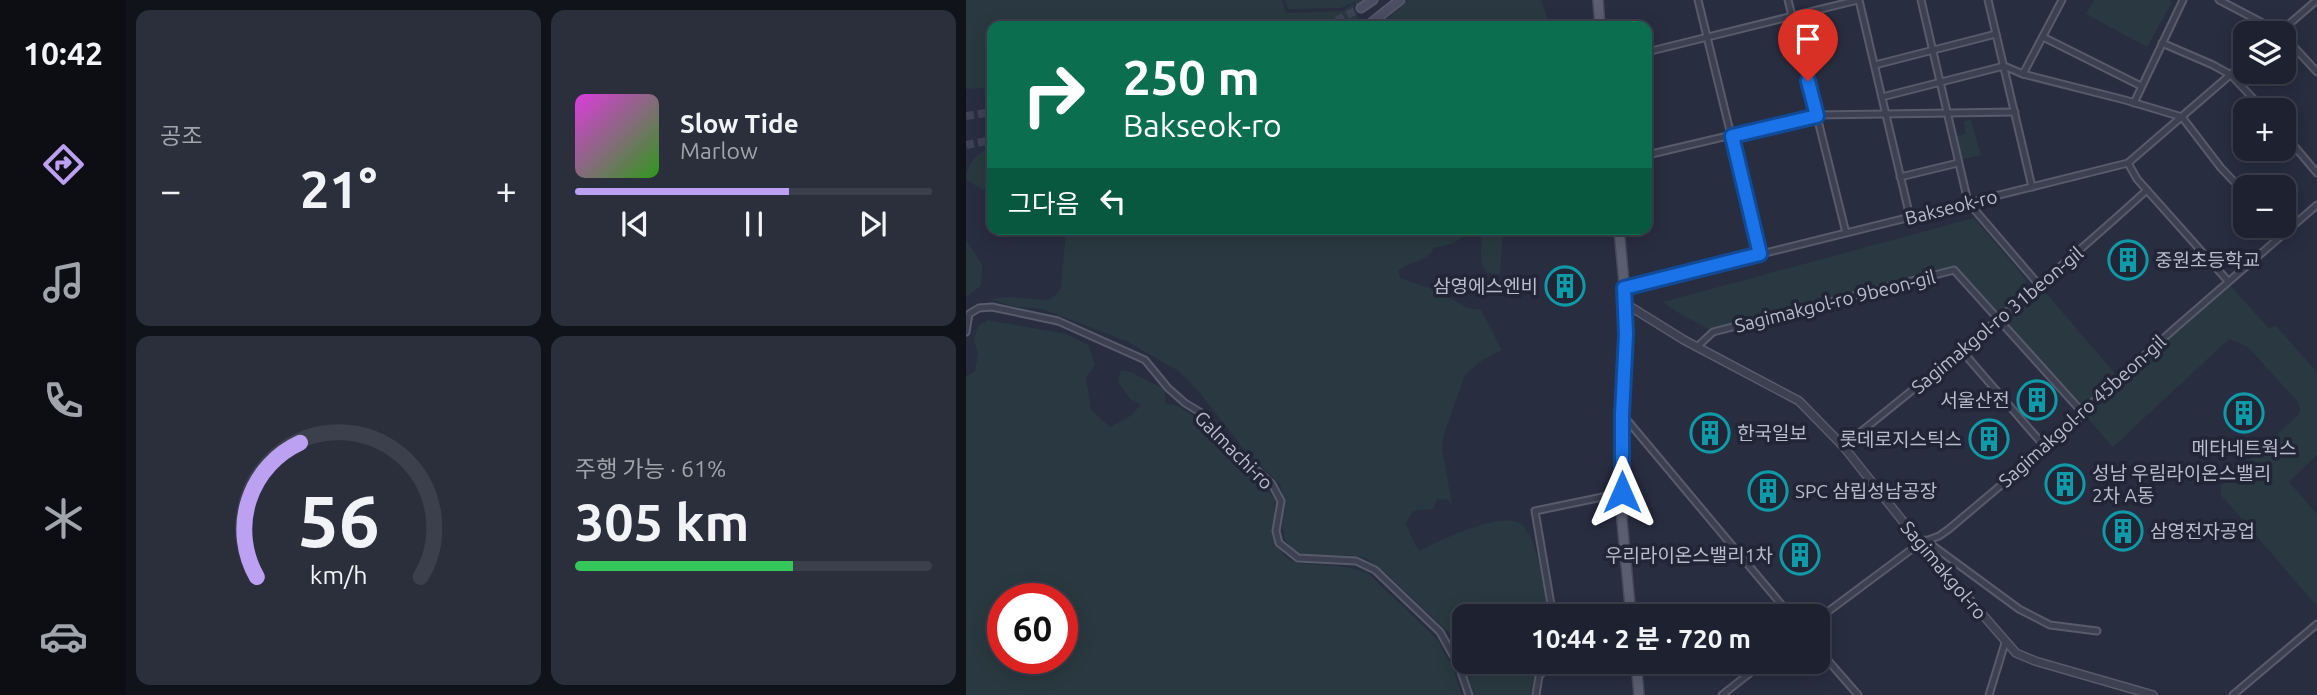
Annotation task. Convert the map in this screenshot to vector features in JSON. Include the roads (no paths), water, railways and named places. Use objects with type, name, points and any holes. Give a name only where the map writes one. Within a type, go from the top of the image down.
[{"type":"main road","points":[[1361,8],[1373,0]]},
{"type":"main road","points":[[1374,21],[1401,0]]},
{"type":"main road","points":[[1598,0],[1600,21]]},
{"type":"main road","points":[[1620,235],[1626,304],[1622,520],[1630,604]]},
{"type":"main road","points":[[1637,674],[1639,695]]},
{"type":"street","points":[[1699,0],[1760,254]]},
{"type":"street","points":[[1788,0],[1846,233]]},
{"type":"street","points":[[1652,51],[1859,0],[1910,217]]},
{"type":"street","points":[[1921,0],[1968,202],[2039,285]]},
{"type":"street","points":[[1988,0],[2032,187]]},
{"type":"street","points":[[2023,74],[2062,0]]},
{"type":"street","points":[[2134,103],[2183,0]]},
{"type":"street","points":[[2219,0],[2258,21]]},
{"type":"street","points":[[2294,21],[2317,0]]},
{"type":"street","points":[[1875,65],[1996,34]]},
{"type":"street","points":[[2043,37],[2141,86]]},
{"type":"street","points":[[2162,43],[2231,75],[2253,98]]},
{"type":"street","points":[[2296,49],[2317,72]]},
{"type":"street","points":[[1882,97],[2004,66],[2023,74],[2182,117],[2233,180]]},
{"type":"street","name":"Bakseok-ro","points":[[1624,288],[2128,163],[2231,75]]},
{"type":"street","points":[[1652,154],[1817,116],[2015,112]]},
{"type":"street","points":[[2296,148],[2317,173]]},
{"type":"street","points":[[1900,177],[1958,163]]},
{"type":"street","points":[[2128,163],[2147,190],[2228,281]]},
{"type":"street","name":"Sagimakgol-ro 31beon-gil","points":[[1843,446],[2000,319],[2147,190]]},
{"type":"street","name":"Sagimakgol-ro 45beon-gil","points":[[2296,223],[2317,205]]},
{"type":"street","name":"Sagimakgol-ro 45beon-gil","points":[[1830,610],[1923,542],[1949,529],[2077,421],[2082,412],[2278,238]]},
{"type":"street","name":"Sagimakgol-ro 9beon-gil","points":[[1698,346],[1713,332],[1954,270],[2082,412]]},
{"type":"street","name":"Sagimakgol-ro","points":[[1626,304],[1684,340],[1799,401],[1843,446],[2016,653],[2153,695]]},
{"type":"street","name":"Galmachi-ro","points":[[966,332],[969,314],[979,308],[1005,308],[1058,321],[1145,360],[1168,388],[1203,414],[1217,433],[1272,484],[1281,501],[1276,531],[1279,543],[1298,558],[1356,561],[1375,570],[1440,632],[1459,666],[1469,695]]},
{"type":"street","points":[[1962,351],[2045,447]]},
{"type":"street","points":[[1622,414],[1781,604]]},
{"type":"street","points":[[1551,604],[1535,511],[1622,492]]},
{"type":"street","points":[[1923,542],[2029,615],[2050,625],[2097,631]]},
{"type":"street","points":[[2233,695],[2317,624]]},
{"type":"street","points":[[1989,695],[2005,643]]},
{"type":"street","points":[[1830,663],[1858,695]]},
{"type":"street","points":[[1536,695],[1541,674]]},
{"type":"street","points":[[1721,695],[1748,674]]},
{"type":"tunnel","points":[[1336,21],[1361,8]]},
{"type":"tunnel","points":[[966,116],[987,113]]},
{"type":"tunnel","points":[[966,145],[987,141]]},
{"type":"place","name":"중원초등학교","points":[[2128,260]]},
{"type":"place","name":"삼영에스엔비","points":[[1565,286]]},
{"type":"place","name":"서울산전","points":[[2037,400]]},
{"type":"place","name":"메타네트웍스","points":[[2244,413]]},
{"type":"place","name":"한국일보","points":[[1710,433]]},
{"type":"place","name":"롯데로지스틱스","points":[[1989,439]]},
{"type":"place","name":"성남 우림라이온스밸리 2차 A동","points":[[2065,484]]},
{"type":"place","name":"SPC 삼립성남공장","points":[[1768,491]]},
{"type":"place","name":"삼영전자공업","points":[[2123,531]]},
{"type":"place","name":"우리라이온스밸리1차","points":[[1800,555]]}]
